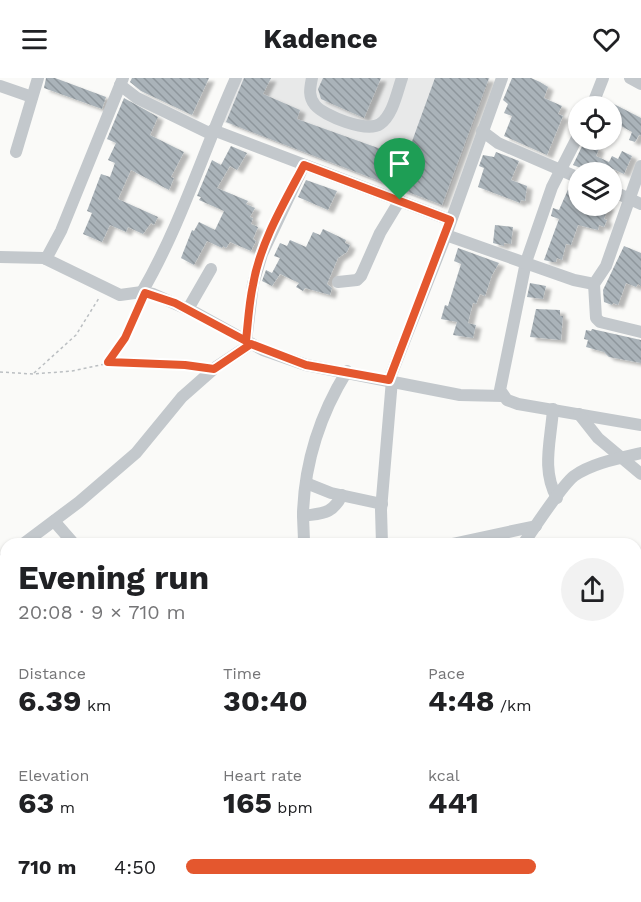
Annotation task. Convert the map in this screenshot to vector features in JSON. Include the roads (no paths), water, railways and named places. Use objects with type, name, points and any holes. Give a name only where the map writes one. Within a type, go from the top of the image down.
[{"type":"street","points":[[16,152],[38,78]]},
{"type":"street","points":[[143,292],[195,182],[212,132],[236,78]]},
{"type":"street","points":[[312,78],[309,89],[316,106],[327,114],[359,126],[373,127],[388,115],[402,78]]},
{"type":"street","points":[[382,538],[390,380],[446,235],[502,78]]},
{"type":"street","points":[[596,96],[603,78]]},
{"type":"street","points":[[630,78],[641,84]]},
{"type":"street","points":[[46,259],[61,231],[122,82],[137,98],[212,132],[450,220]]},
{"type":"street","points":[[0,86],[32,97]]},
{"type":"street","points":[[482,132],[498,143],[568,172]]},
{"type":"street","points":[[503,396],[499,384],[526,262],[561,169],[571,150]]},
{"type":"street","points":[[31,538],[136,453],[182,397],[248,342],[253,284],[262,254],[279,212],[304,165]]},
{"type":"street","points":[[641,166],[636,201],[603,274],[594,284],[596,318],[600,322],[641,332]]},
{"type":"street","points":[[622,195],[636,201]]},
{"type":"street","points":[[338,282],[357,280],[361,276],[380,233],[400,200]]},
{"type":"street","points":[[446,235],[566,278],[594,284]]},
{"type":"street","points":[[0,258],[46,259],[120,296],[143,292],[188,309],[248,342],[306,365],[347,371],[460,395],[503,396],[518,404],[641,425]]},
{"type":"street","points":[[188,309],[211,269]]},
{"type":"street","points":[[304,538],[306,483],[326,409],[347,371]]},
{"type":"street","points":[[553,409],[547,458],[549,481],[557,498]]},
{"type":"street","points":[[579,414],[598,438],[641,474]]},
{"type":"street","points":[[529,538],[575,476],[621,458],[641,453]]},
{"type":"street","points":[[306,483],[342,495],[382,504]]},
{"type":"street","points":[[303,516],[321,516],[336,507],[342,495]]},
{"type":"street","points":[[54,521],[69,538]]},
{"type":"street","points":[[480,538],[536,526]]}]
